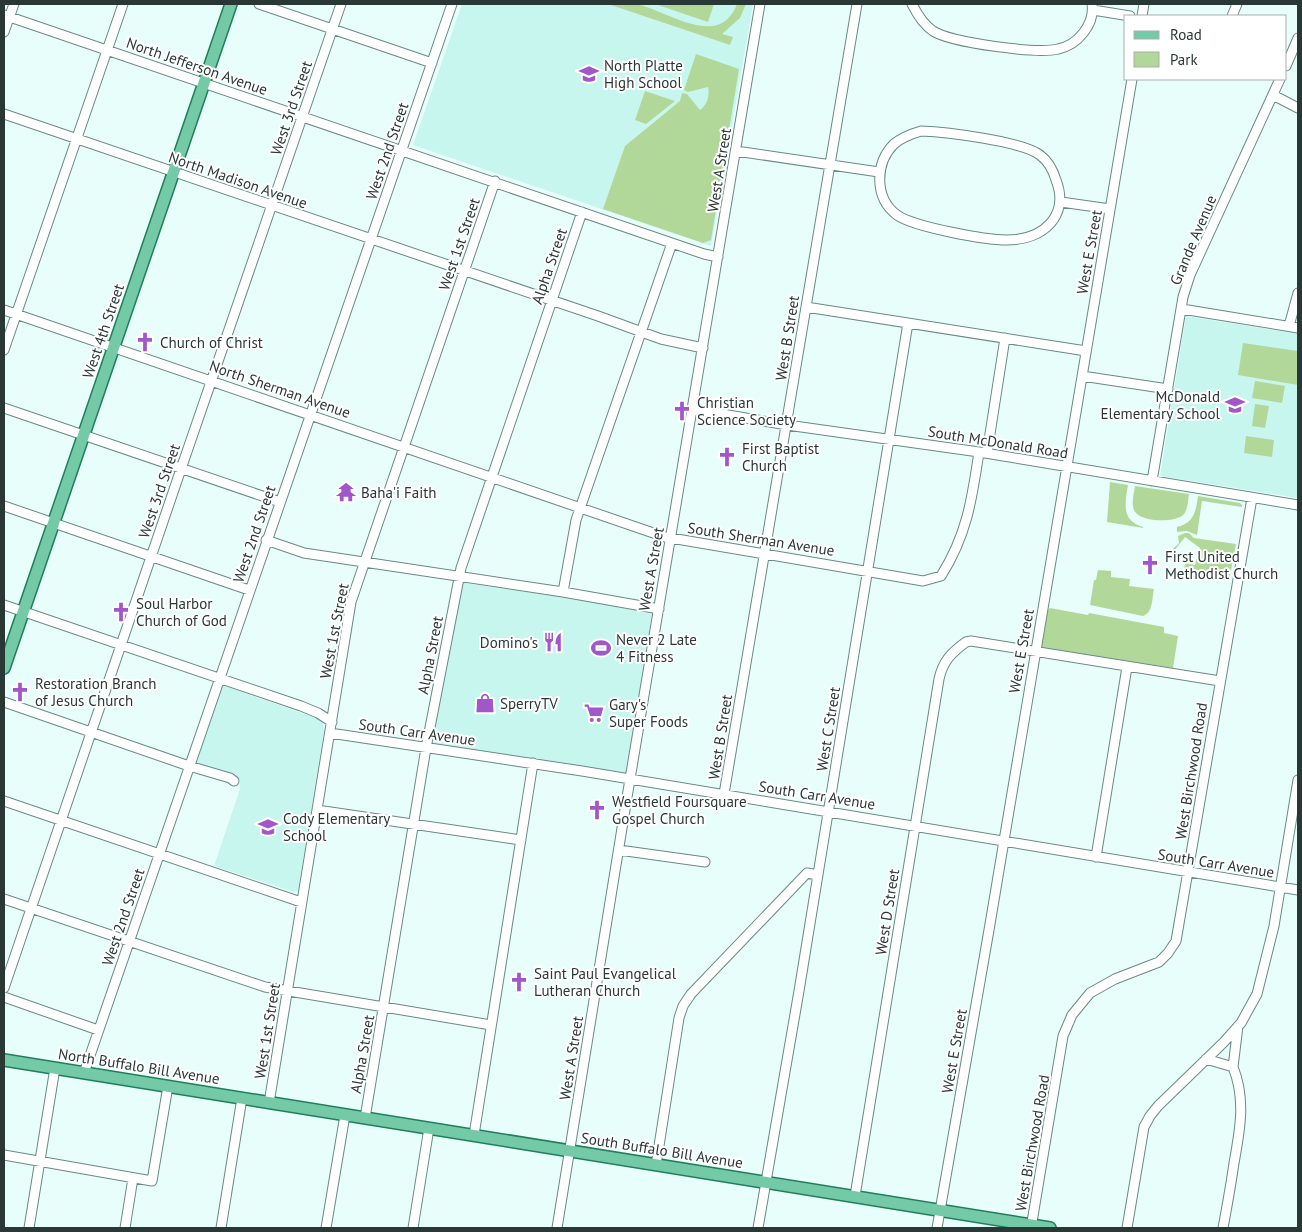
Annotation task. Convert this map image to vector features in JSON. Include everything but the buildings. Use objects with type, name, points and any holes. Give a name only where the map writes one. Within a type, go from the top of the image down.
[{"type":"main road","name":"West 4th Street","points":[[4,668],[232,4]]},
{"type":"main road","name":"North Buffalo Bill Avenue","points":[[4,1060],[269,1103]]},
{"type":"main road","name":"South Buffalo Bill Avenue","points":[[269,1103],[855,1196],[1032,1227],[1050,1228]]},
{"type":"street","points":[[4,32],[6,16],[14,4]]},
{"type":"street","points":[[4,350],[123,4]]},
{"type":"street","points":[[259,4],[432,63]]},
{"type":"street","name":"West 3rd Street","points":[[4,988],[180,469],[341,4]]},
{"type":"street","name":"West 2nd Street","points":[[84,1073],[452,4]]},
{"type":"street","name":"West A Street","points":[[557,1228],[760,4]]},
{"type":"street","name":"West B Street","points":[[724,794],[857,4]]},
{"type":"street","points":[[912,4],[923,21],[932,30],[941,35],[978,43],[1038,51],[1058,49],[1070,45],[1083,34],[1091,20],[1093,7],[1126,15]]},
{"type":"street","name":"North Jefferson Avenue","points":[[6,16],[718,257]]},
{"type":"street","points":[[1287,64],[1298,38]]},
{"type":"street","name":"West E Street","points":[[937,1228],[1132,80]]},
{"type":"street","name":"Grande Avenue","points":[[1152,481],[1183,297],[1190,275],[1280,80]]},
{"type":"street","points":[[1273,95],[1298,108]]},
{"type":"street","name":"North Madison Avenue","points":[[4,114],[552,300],[661,339],[703,348]]},
{"type":"street","points":[[921,131],[983,139],[1027,148],[1040,155],[1049,164],[1055,177],[1061,192],[1061,202],[1057,215],[1050,224],[1030,237],[1004,240],[971,235],[920,225],[896,214],[886,203],[880,188],[879,172],[882,162],[893,146],[910,134],[921,131]]},
{"type":"street","points":[[736,151],[879,172]]},
{"type":"street","name":"West 1st Street","points":[[269,1103],[351,602],[495,182]]},
{"type":"street","points":[[1061,202],[1110,209]]},
{"type":"street","name":"Alpha Street","points":[[365,1118],[426,748],[459,576],[582,212]]},
{"type":"street","points":[[563,592],[571,543],[580,507],[672,242]]},
{"type":"street","points":[[1182,309],[1294,327],[1298,293]]},
{"type":"street","points":[[806,307],[1086,351]]},
{"type":"street","name":"North Sherman Avenue","points":[[4,310],[404,447]]},
{"type":"street","name":"West C Street","points":[[758,1228],[908,323]]},
{"type":"street","points":[[983,453],[1005,338]]},
{"type":"street","points":[[1082,376],[1168,389]]},
{"type":"street","points":[[4,408],[280,502]]},
{"type":"street","name":"South McDonald Road","points":[[693,409],[787,425],[1066,466],[1298,505]]},
{"type":"street","name":"South Sherman Avenue","points":[[404,447],[670,538],[924,580],[941,576],[952,558],[968,517],[983,453]]},
{"type":"street","name":"West Birchwood Road","points":[[1032,1227],[1064,1036],[1072,1015],[1090,993],[1115,979],[1159,962],[1176,941],[1252,498]]},
{"type":"street","points":[[4,506],[249,590]]},
{"type":"street","points":[[266,540],[304,553],[563,592],[659,609]]},
{"type":"street","points":[[4,604],[301,706],[318,713],[332,722]]},
{"type":"street","name":"West D Street","points":[[855,1196],[942,666],[966,642],[1035,652]]},
{"type":"street","points":[[1035,652],[1220,681]]},
{"type":"street","points":[[1096,857],[1127,667]]},
{"type":"street","points":[[4,702],[189,766],[230,778],[234,781]]},
{"type":"street","name":"South Carr Avenue","points":[[330,733],[533,763],[1298,890]]},
{"type":"street","points":[[474,1136],[533,763]]},
{"type":"street","points":[[1127,1228],[1144,1127],[1150,1116],[1238,1026],[1257,994],[1274,926],[1298,780]]},
{"type":"street","points":[[4,801],[302,902]]},
{"type":"street","points":[[317,810],[521,840]]},
{"type":"street","points":[[619,850],[705,862]]},
{"type":"street","points":[[656,1164],[679,1018],[683,1006],[691,994],[808,873],[818,875]]},
{"type":"street","points":[[4,899],[265,987],[491,1025]]},
{"type":"street","points":[[4,997],[98,1030]]},
{"type":"street","points":[[1223,1228],[1242,1110],[1238,1078],[1233,1067],[1238,1026]]},
{"type":"street","points":[[1206,1059],[1233,1067]]},
{"type":"street","points":[[29,1228],[55,1068]]},
{"type":"street","points":[[4,1155],[152,1181],[168,1086]]},
{"type":"street","points":[[220,1228],[242,1098]]},
{"type":"street","points":[[326,1228],[344,1115]]},
{"type":"street","points":[[413,1228],[429,1128]]},
{"type":"street","points":[[125,1228],[134,1178]]},
{"type":"shaded area","name":"North Platte High School","points":[[462,4],[753,4],[711,246],[413,145]]},
{"type":"shaded area","name":"McDonald Elementary School","points":[[1186,316],[1298,334],[1298,498],[1160,476]]},
{"type":"shaded area","points":[[462,584],[577,599],[652,614],[627,771],[624,774],[433,746],[431,740]]},
{"type":"shaded area","name":"Cody Elementary School","points":[[222,685],[319,719],[323,723],[324,731],[298,891],[294,892],[214,866],[240,789],[240,780],[236,776],[195,763]]},
{"type":"green space","points":[[608,4],[636,4],[691,24],[705,26],[718,25],[729,18],[737,4],[746,4],[740,18],[722,34],[733,37],[730,45]]},
{"type":"green space","points":[[655,4],[714,4],[708,22]]},
{"type":"green space","points":[[696,54],[739,69],[711,240],[703,243],[603,209],[625,146],[680,101],[682,93],[687,94],[700,110],[706,103],[709,94],[708,87],[688,92],[684,90]]},
{"type":"green space","points":[[645,91],[675,101],[646,124],[635,120]]},
{"type":"green space","points":[[1243,343],[1298,351],[1298,385],[1238,375]]},
{"type":"green space","points":[[1255,381],[1285,386],[1282,403],[1252,398]]},
{"type":"green space","points":[[1255,404],[1269,406],[1265,428],[1252,426]]},
{"type":"green space","points":[[1246,436],[1274,440],[1272,457],[1244,453]]},
{"type":"green space","points":[[1110,482],[1128,485],[1126,510],[1128,516],[1143,528],[1107,522]]},
{"type":"green space","points":[[1135,486],[1189,494],[1184,514],[1174,519],[1158,520],[1137,514],[1133,507]]},
{"type":"green space","points":[[1198,496],[1240,503],[1242,507],[1202,501],[1197,535],[1187,531],[1177,532],[1177,527],[1187,523],[1193,516]]},
{"type":"green space","points":[[1189,533],[1194,538],[1236,544],[1229,581],[1184,573],[1185,563],[1195,565],[1200,548],[1185,537],[1171,555],[1171,551],[1179,543],[1178,536]]},
{"type":"green space","points":[[1098,570],[1111,571],[1111,577],[1130,579],[1129,586],[1154,589],[1149,612],[1143,616],[1090,605],[1094,580],[1096,580]]},
{"type":"green space","points":[[1050,608],[1164,627],[1164,633],[1178,636],[1173,668],[1043,648],[1041,646]]},
{"type":"place","name":"North Platte High School","points":[[589,74]]},
{"type":"place","name":"Church of Christ","points":[[145,342]]},
{"type":"place","name":"McDonald Elementary School","points":[[1235,405]]},
{"type":"place","name":"Christian Science Society","points":[[682,411]]},
{"type":"place","name":"First Baptist Church","points":[[727,457]]},
{"type":"place","name":"Baha'i Faith","points":[[346,492]]},
{"type":"place","name":"First United Methodist Church","points":[[1150,565]]},
{"type":"place","name":"Soul Harbor Church of God","points":[[121,612]]},
{"type":"place","name":"Domino's","points":[[553,642]]},
{"type":"place","name":"Never 2 Late 4 Fitness","points":[[601,648]]},
{"type":"place","name":"Restoration Branch of Jesus Church","points":[[20,692]]},
{"type":"place","name":"SperryTV","points":[[485,703]]},
{"type":"place","name":"Gary's Super Foods","points":[[594,713]]},
{"type":"place","name":"Westfield Foursquare Gospel Church","points":[[597,810]]},
{"type":"place","name":"Cody Elementary School","points":[[268,827]]},
{"type":"place","name":"Saint Paul Evangelical Lutheran Church","points":[[519,982]]}]
